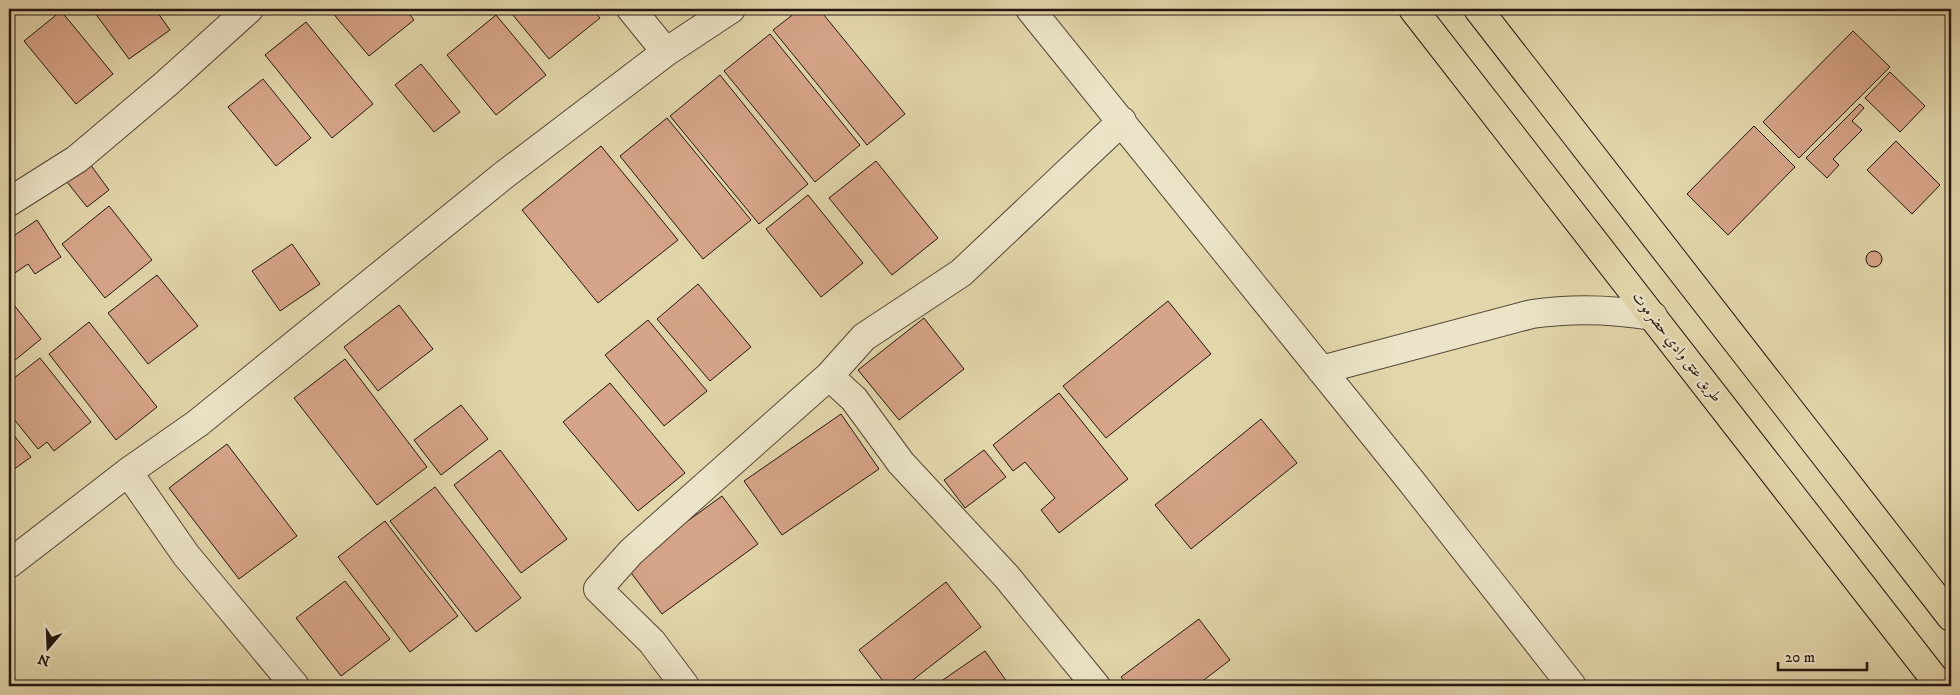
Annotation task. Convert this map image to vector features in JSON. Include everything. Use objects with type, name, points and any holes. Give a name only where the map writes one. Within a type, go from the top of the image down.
[{"type":"main road","name":"طريق عتق وادي حضرموت","points":[[1412,9],[1940,686]]},
{"type":"main road","points":[[1478,9],[1951,617]]},
{"type":"street","points":[[9,202],[84,153],[167,83],[249,9]]},
{"type":"street","points":[[631,9],[666,52]]},
{"type":"street","points":[[9,564],[128,472],[198,423],[504,175],[666,52],[731,9]]},
{"type":"street","points":[[1030,9],[1411,481],[1572,686]]},
{"type":"street","points":[[685,686],[652,642],[598,589],[630,552],[829,376],[864,337],[961,273],[1122,121]]},
{"type":"street","points":[[9,177],[41,181]]},
{"type":"street","points":[[1321,370],[1532,314],[1561,310],[1591,309],[1653,316]]},
{"type":"street","points":[[829,376],[854,400],[901,463],[1007,576],[1096,686]]},
{"type":"street","points":[[128,472],[186,555],[295,686]]},
{"type":"building","points":[[92,9],[155,9],[170,30],[129,59]]},
{"type":"building","points":[[335,9],[405,9],[414,20],[369,56],[331,11]]},
{"type":"building","points":[[508,9],[592,9],[600,18],[549,59]]},
{"type":"building","points":[[800,9],[819,9],[905,114],[867,145],[773,30]]},
{"type":"building","points":[[61,11],[113,74],[76,104],[24,41]]},
{"type":"building","points":[[496,15],[546,75],[496,115],[447,55]]},
{"type":"building","points":[[306,22],[373,104],[332,138],[265,55]]},
{"type":"building","points":[[1853,31],[1890,67],[1799,158],[1763,122]]},
{"type":"building","points":[[770,34],[860,145],[815,182],[724,71]]},
{"type":"building","points":[[421,64],[460,112],[434,132],[395,85]]},
{"type":"building","points":[[1890,72],[1925,106],[1900,132],[1865,98]]},
{"type":"building","points":[[720,75],[808,184],[759,224],[670,116]]},
{"type":"building","points":[[263,79],[311,138],[276,166],[228,107]]},
{"type":"building","points":[[1860,104],[1864,108],[1852,121],[1862,130],[1833,159],[1839,165],[1827,178],[1806,158]]},
{"type":"building","points":[[667,118],[751,220],[703,259],[620,156]]},
{"type":"building","points":[[1754,126],[1795,167],[1728,235],[1687,194]]},
{"type":"building","points":[[1896,141],[1940,185],[1912,214],[1867,170]]},
{"type":"building","points":[[601,146],[678,240],[598,303],[522,210]]},
{"type":"building","points":[[876,161],[938,238],[892,275],[829,198]]},
{"type":"building","points":[[90,164],[109,190],[87,207],[67,182]]},
{"type":"building","points":[[808,195],[863,263],[821,297],[766,229]]},
{"type":"building","points":[[109,206],[152,260],[105,298],[62,244]]},
{"type":"building","points":[[37,220],[61,257],[35,274],[28,264],[9,277],[9,239]]},
{"type":"building","points":[[292,244],[320,284],[280,311],[252,271]]},
{"type":"building","points":[[1874,251],[1880,253],[1882,259],[1880,265],[1874,267],[1868,265],[1866,259],[1868,253]]},
{"type":"building","points":[[157,275],[198,326],[148,364],[108,313]]},
{"type":"building","points":[[698,284],[751,347],[710,381],[657,319]]},
{"type":"building","points":[[9,301],[41,339],[9,365]]},
{"type":"building","points":[[1168,301],[1211,354],[1106,438],[1063,386]]},
{"type":"building","points":[[399,305],[433,349],[378,391],[344,347]]},
{"type":"building","points":[[924,318],[964,369],[899,420],[858,370]]},
{"type":"building","points":[[648,320],[707,391],[664,426],[605,355]]},
{"type":"building","points":[[89,322],[157,407],[116,440],[49,354]]},
{"type":"building","points":[[40,358],[91,422],[54,451],[47,442],[38,449],[9,413],[9,382]]},
{"type":"building","points":[[345,359],[427,467],[377,505],[294,398]]},
{"type":"building","points":[[610,383],[685,473],[638,511],[563,422]]},
{"type":"building","points":[[1059,393],[1128,479],[1059,533],[1041,510],[1055,498],[1025,462],[1013,471],[993,445]]},
{"type":"building","points":[[461,405],[488,439],[441,475],[414,440]]},
{"type":"building","points":[[841,414],[879,469],[782,535],[744,481]]},
{"type":"building","points":[[1261,419],[1297,463],[1191,549],[1155,505]]},
{"type":"building","points":[[9,429],[31,457],[13,470],[9,465]]},
{"type":"building","points":[[227,444],[297,536],[239,579],[169,488]]},
{"type":"building","points":[[500,450],[567,539],[521,573],[454,485]]},
{"type":"building","points":[[984,450],[1006,477],[965,508],[944,480]]},
{"type":"building","points":[[435,487],[521,598],[476,632],[390,521]]},
{"type":"building","points":[[722,496],[758,544],[662,614],[626,566]]},
{"type":"building","points":[[385,521],[458,616],[410,652],[338,557]]},
{"type":"building","points":[[345,581],[390,639],[341,676],[296,618]]},
{"type":"building","points":[[946,582],[981,627],[905,686],[887,686],[859,650]]},
{"type":"building","points":[[1199,619],[1230,660],[1196,686],[1128,686],[1121,677]]},
{"type":"building","points":[[985,651],[1010,686],[934,686]]},
{"type":"building","points":[[486,680],[491,686],[479,686]]},
{"type":"building","points":[[1463,680],[1469,686],[1455,686]]}]
